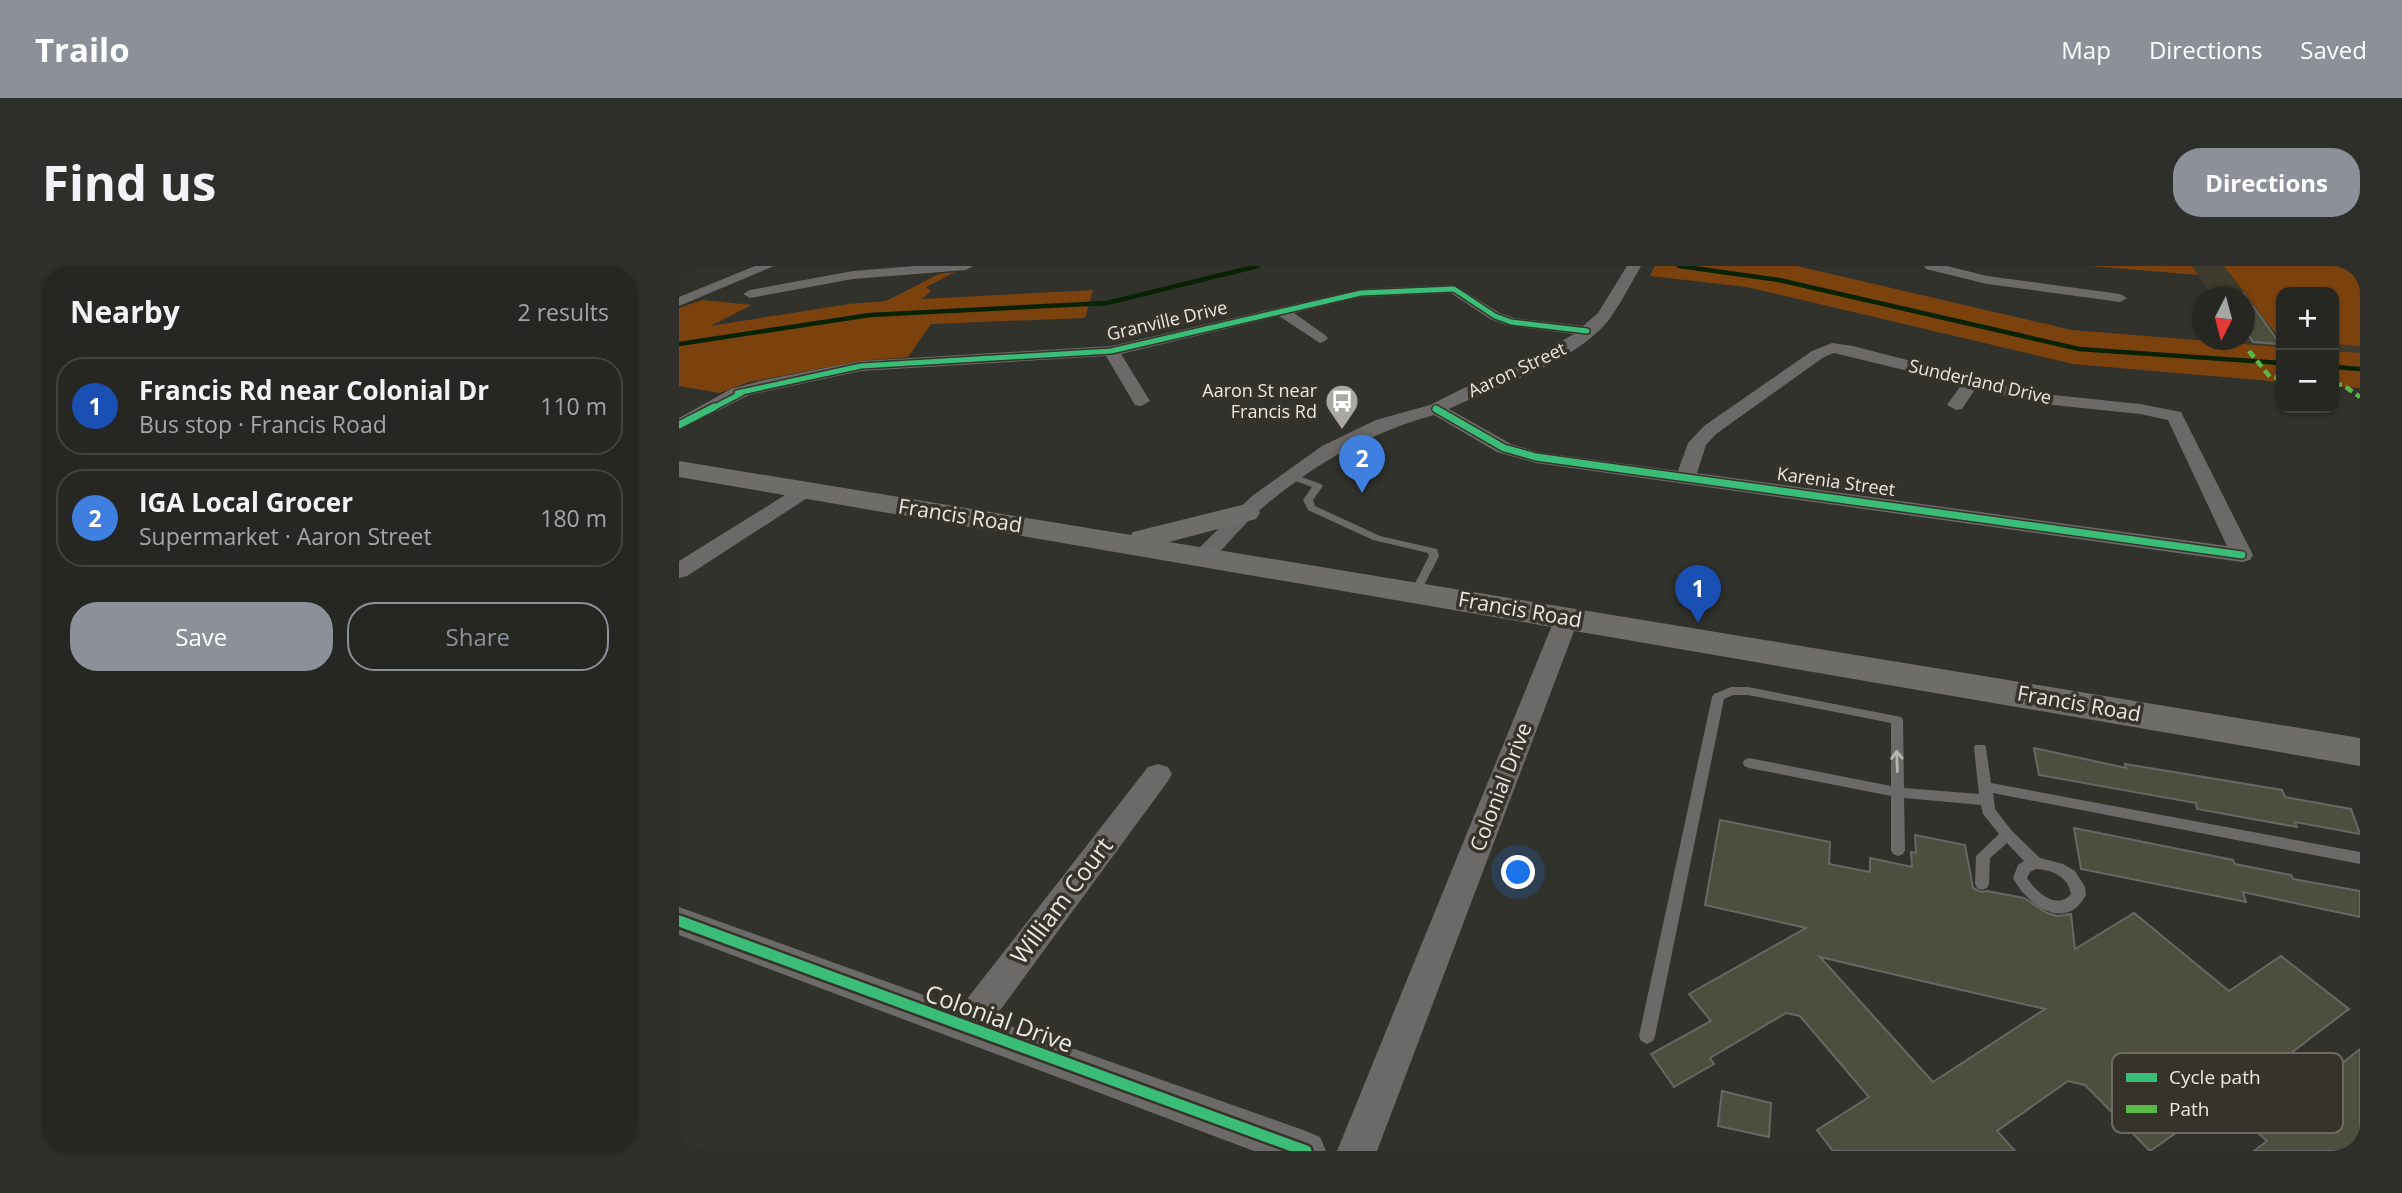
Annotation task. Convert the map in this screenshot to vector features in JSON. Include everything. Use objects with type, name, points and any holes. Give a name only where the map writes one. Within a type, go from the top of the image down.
[{"type":"main road","name":"Francis Road","points":[[679,469],[2360,752]]},
{"type":"main road","points":[[1122,543],[1246,513]]},
{"type":"street","points":[[679,302],[767,266]]},
{"type":"street","points":[[750,295],[853,275],[966,266]]},
{"type":"street","name":"Aaron Street","points":[[1203,557],[1246,513],[1290,476],[1329,450],[1382,424],[1436,409],[1546,359],[1604,316],[1634,266]]},
{"type":"street","points":[[1931,266],[1987,281],[2120,299]]},
{"type":"street","name":"Granville Drive","points":[[679,425],[742,393],[737,393],[861,366],[1111,351],[1361,293],[1446,288],[1466,295],[1495,316],[1511,322],[1587,331]]},
{"type":"street","points":[[1281,311],[1320,338]]},
{"type":"street","name":"Sunderland Drive","points":[[1686,477],[1697,443],[1710,430],[1818,354],[1832,348],[2034,398],[2140,409],[2175,416],[2242,555]]},
{"type":"street","points":[[1111,351],[1141,401]]},
{"type":"street","points":[[1956,405],[1972,382]]},
{"type":"street","name":"Karenia Street","points":[[1436,409],[1504,448],[1536,457],[2242,555]]},
{"type":"street","points":[[679,571],[805,491]]},
{"type":"street","name":"Colonial Drive","points":[[1357,1151],[1567,618]]},
{"type":"street","name":"William Court","points":[[966,1028],[1158,774]]},
{"type":"street","name":"Colonial Drive","points":[[679,921],[1306,1151]]},
{"type":"lane","points":[[1290,476],[1318,486],[1308,500],[1311,508],[1377,538],[1433,551],[1434,556],[1415,593]]},
{"type":"lane","points":[[1647,1036],[1718,697],[1731,691],[1748,691],[1897,720],[1898,850]]},
{"type":"lane","points":[[1980,748],[1985,794],[1993,820],[2036,863]]},
{"type":"lane","points":[[1749,763],[1898,792],[1985,794],[2360,858]]},
{"type":"lane","points":[[1982,884],[1983,856],[2007,835]]},
{"type":"shaded area","points":[[1655,266],[1797,266],[2072,330],[2192,340],[2192,350],[2255,350],[2255,345],[2276,347],[2276,382],[2073,364],[1747,287],[1650,276]]},
{"type":"shaded area","points":[[2090,266],[2192,266],[2198,275]]},
{"type":"shaded area","points":[[2192,266],[2360,266],[2360,353],[2339,351],[2339,287],[2276,287],[2276,346],[2255,344],[2255,287],[2206,287]]},
{"type":"shaded area","points":[[2224,266],[2360,266],[2360,346],[2339,344],[2339,287],[2276,287],[2276,334],[2255,306],[2255,287],[2240,287]]},
{"type":"shaded area","points":[[955,272],[926,287],[931,291],[922,299],[1093,290],[1085,318],[931,324],[908,357],[861,361],[749,382],[720,393],[679,386],[679,308],[702,300],[752,305],[710,326],[849,304],[886,301],[939,274]]},
{"type":"shaded area","points":[[2339,351],[2360,353],[2360,388],[2339,386]]},
{"type":"building","points":[[2255,309],[2276,338],[2276,344],[2255,342]]},
{"type":"building","points":[[2034,748],[2126,768],[2125,764],[2282,790],[2285,797],[2351,809],[2360,834],[2295,822],[2297,827],[2197,809],[2196,803],[2039,775]]},
{"type":"building","points":[[1720,820],[1830,842],[1829,864],[1870,872],[1870,858],[1912,867],[1911,852],[1916,853],[1915,835],[1965,845],[1973,888],[1981,892],[2024,898],[2047,913],[2058,916],[2071,914],[2075,949],[2134,913],[2229,991],[2281,956],[2349,1009],[2291,1053],[2112,1053],[2112,1112],[2085,1085],[2068,1081],[1997,1131],[2015,1151],[1833,1151],[1817,1130],[1869,1097],[1800,1016],[1786,1013],[1710,1058],[1714,1064],[1674,1087],[1651,1054],[1711,1021],[1689,994],[1806,928],[1705,905]],"holes":[[[1820,957],[2045,1009],[1933,1082]]]},
{"type":"building","points":[[2074,828],[2233,860],[2235,864],[2291,875],[2293,879],[2360,891],[2360,917],[2243,892],[2246,902],[2081,869]]},
{"type":"building","points":[[2360,1049],[2360,1151],[2254,1151],[2267,1141],[2258,1133],[2343,1133],[2343,1062]]},
{"type":"building","points":[[1722,1091],[1771,1103],[1769,1137],[1718,1126]]},
{"type":"building","points":[[2132,1133],[2176,1133],[2150,1151]]},
{"type":"waterway","points":[[679,344],[870,315],[1107,303],[1258,266]]},
{"type":"waterway","points":[[1679,266],[1779,280],[2079,349],[2276,363]]},
{"type":"waterway","points":[[2339,367],[2360,369]]},
{"type":"marked path","points":[[2249,351],[2270,377],[2276,378]]},
{"type":"marked path","points":[[2339,385],[2360,397]]},
{"type":"cycle path","points":[[679,425],[742,393],[737,393],[861,366],[1111,351],[1361,293],[1454,289],[1495,316],[1511,322],[1587,331]]},
{"type":"cycle path","points":[[1436,409],[1504,448],[1536,457],[2242,555]]},
{"type":"cycle path","points":[[679,921],[1306,1151]]},
{"type":"place","name":"Aaron St near Francis Rd","points":[[1342,431]]},
{"type":"place","name":"IGA Local Grocer","points":[[1362,493]]},
{"type":"place","name":"Francis Rd near Colonial Dr","points":[[1698,623]]}]
